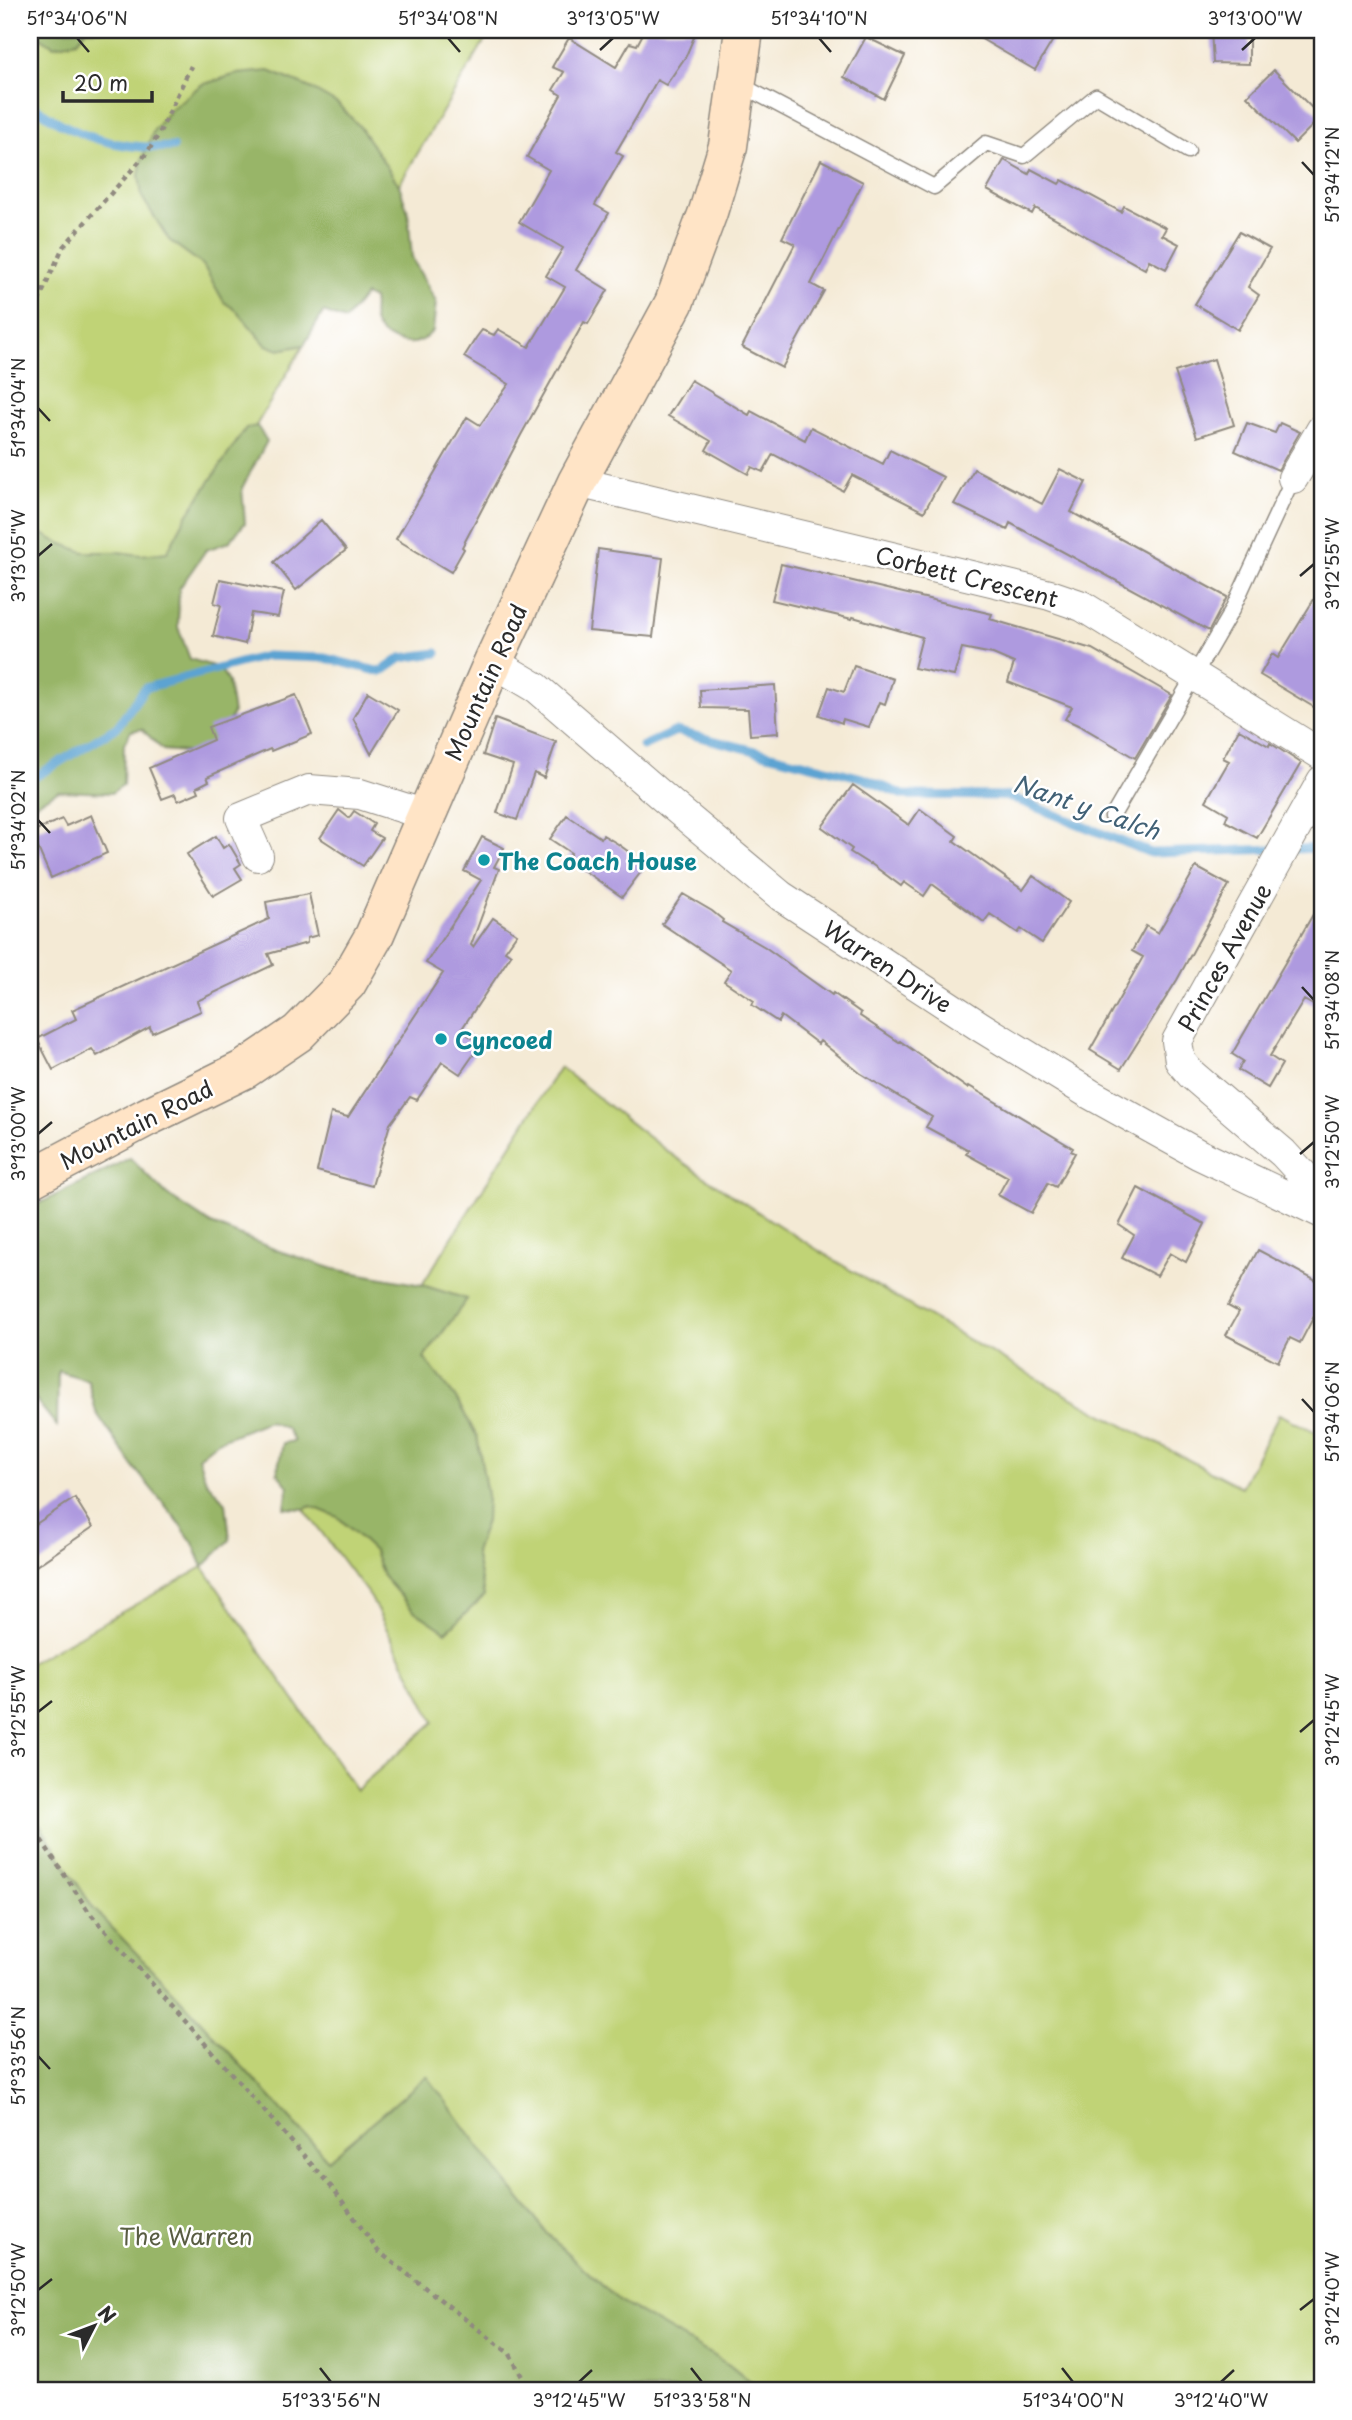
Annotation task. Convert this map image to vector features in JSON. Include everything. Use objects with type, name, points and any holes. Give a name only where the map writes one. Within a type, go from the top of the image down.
[{"type":"main road","name":"Mountain Road","points":[[30,1179],[245,1069],[298,1033],[346,983],[374,936],[493,662],[577,482],[674,303],[708,212],[728,146],[744,30]]},
{"type":"street","points":[[1293,478],[1322,429]]},
{"type":"street","name":"Corbett Crescent","points":[[577,482],[1050,595],[1082,606],[1322,755]]},
{"type":"street","name":"Warren Drive","points":[[493,662],[537,688],[780,896],[981,1027],[1090,1094],[1198,1154],[1320,1212]]},
{"type":"street","name":"Princes Avenue","points":[[1320,1212],[1320,1193],[1283,1153],[1191,1074],[1181,1061],[1177,1041],[1322,781]]},
{"type":"street","points":[[258,856],[241,818],[309,790],[360,794],[426,815]]},
{"type":"lane","points":[[737,83],[934,187],[986,143],[1024,156],[1096,96],[1188,151]]},
{"type":"lane","points":[[1112,817],[1232,610],[1293,478]]},
{"type":"path","points":[[30,320],[63,247],[148,153],[191,66]]},
{"type":"path","points":[[30,1823],[89,1912],[335,2190],[378,2250],[510,2354],[530,2390]]},
{"type":"green space","points":[[30,30],[491,30],[210,503],[30,742]]},
{"type":"green space","points":[[35,30],[86,30],[77,41],[54,46],[38,36]]},
{"type":"green space","points":[[269,71],[308,87],[338,104],[360,127],[399,185],[408,212],[412,258],[436,302],[433,331],[422,340],[414,343],[400,342],[380,332],[374,321],[373,299],[365,295],[345,320],[323,312],[304,345],[279,350],[266,345],[237,311],[224,302],[203,265],[169,240],[142,197],[139,175],[142,159],[154,130],[170,110],[201,85],[237,74]]},
{"type":"green space","points":[[257,426],[267,441],[242,488],[245,523],[229,542],[206,550],[179,589],[178,627],[190,659],[220,668],[228,682],[233,713],[219,740],[195,753],[163,750],[142,729],[131,731],[124,744],[123,785],[111,793],[58,791],[30,807],[30,527],[57,542],[84,552],[141,555],[167,552],[187,515],[246,428]]},
{"type":"green space","points":[[560,1067],[665,1150],[817,1250],[1027,1373],[1241,1487],[1279,1414],[1322,1435],[1322,2390],[760,2390],[729,2365],[619,2301],[552,2239],[499,2173],[328,2160],[93,1908],[30,1810],[30,1663],[203,1567],[356,1790],[434,1722],[371,1598],[304,1509],[311,1506],[338,1517],[374,1551],[383,1576],[413,1610],[446,1632],[484,1596],[475,1552],[486,1521],[455,1397],[424,1358],[467,1299],[422,1285]]},
{"type":"green space","points":[[130,1158],[167,1195],[211,1224],[334,1269],[422,1285],[467,1299],[424,1358],[455,1397],[477,1436],[487,1495],[486,1521],[475,1552],[484,1596],[446,1632],[413,1610],[383,1576],[374,1551],[338,1517],[311,1506],[304,1509],[285,1508],[288,1486],[277,1473],[283,1443],[294,1441],[286,1428],[268,1421],[218,1441],[198,1457],[206,1481],[226,1503],[230,1540],[203,1567],[193,1543],[135,1469],[96,1412],[88,1380],[58,1371],[57,1426],[30,1393],[30,1208]]},
{"type":"green space","name":"The Warren","points":[[30,1810],[93,1908],[328,2160],[427,2076],[552,2239],[619,2301],[729,2365],[760,2390],[30,2390]]},
{"type":"building","points":[[645,30],[697,30],[686,56],[666,85],[657,80],[616,152],[623,156],[595,205],[609,213],[576,270],[608,290],[588,324],[584,322],[521,435],[451,572],[396,539],[467,417],[480,425],[509,384],[464,357],[476,338],[482,330],[494,335],[498,329],[529,347],[565,287],[546,276],[563,248],[519,222],[549,170],[527,157],[561,95],[553,90],[564,72],[552,67],[569,38],[616,67],[630,43],[637,45]]},
{"type":"building","points":[[966,30],[1059,30],[1035,70]]},
{"type":"building","points":[[1211,30],[1249,30],[1249,64],[1213,63]]},
{"type":"building","points":[[866,37],[905,56],[884,99],[844,77]]},
{"type":"building","points":[[1274,70],[1321,117],[1295,143],[1247,96]]},
{"type":"building","points":[[821,160],[863,182],[811,284],[824,291],[782,368],[742,347],[795,244],[782,238]]},
{"type":"building","points":[[1004,160],[1029,174],[1031,169],[1059,184],[1062,180],[1121,212],[1124,206],[1166,228],[1162,235],[1179,244],[1166,269],[1149,260],[1145,269],[1035,208],[1032,214],[987,190]]},
{"type":"building","points":[[1239,232],[1270,249],[1248,287],[1259,295],[1238,330],[1195,304]]},
{"type":"building","points":[[1214,359],[1234,425],[1197,437],[1175,372]]},
{"type":"building","points":[[691,380],[749,415],[751,411],[805,440],[811,427],[883,464],[890,450],[943,477],[924,512],[852,475],[843,491],[773,454],[763,472],[752,467],[748,474],[706,450],[711,441],[668,416]]},
{"type":"building","points":[[1247,423],[1275,433],[1280,423],[1300,432],[1278,470],[1235,451]]},
{"type":"building","points":[[974,469],[1042,504],[1060,469],[1086,482],[1071,512],[1227,597],[1209,631],[1010,523],[1007,530],[954,504]]},
{"type":"building","points":[[321,520],[346,550],[296,590],[274,562]]},
{"type":"building","points":[[598,549],[663,558],[653,637],[589,631]]},
{"type":"building","points":[[781,564],[992,614],[990,619],[1092,649],[1172,695],[1135,758],[1065,719],[1072,707],[1008,682],[1014,663],[993,654],[962,648],[954,676],[914,668],[922,637],[853,617],[852,619],[772,600]]},
{"type":"building","points":[[220,579],[284,592],[278,617],[251,613],[245,644],[213,636],[221,605],[214,603]]},
{"type":"building","points":[[1322,586],[1322,712],[1260,675],[1272,654],[1278,658]]},
{"type":"building","points":[[854,666],[893,679],[885,704],[879,702],[869,727],[843,719],[842,723],[819,715],[829,687],[844,692]]},
{"type":"building","points":[[775,685],[778,733],[750,735],[748,709],[701,708],[700,690]]},
{"type":"building","points":[[368,692],[398,710],[371,754],[353,718]]},
{"type":"building","points":[[296,695],[312,734],[207,777],[209,781],[197,787],[199,792],[178,801],[175,794],[162,799],[149,768],[213,740],[208,727]]},
{"type":"building","points":[[495,719],[556,742],[544,778],[534,773],[517,820],[497,813],[513,765],[483,755]]},
{"type":"building","points":[[1239,729],[1269,746],[1270,743],[1301,763],[1257,838],[1225,821],[1228,814],[1206,801],[1229,761],[1223,758]]},
{"type":"building","points":[[853,785],[909,825],[920,809],[957,836],[954,841],[1023,890],[1033,876],[1069,902],[1042,943],[1021,929],[1018,933],[990,914],[984,922],[932,884],[924,896],[904,882],[901,886],[850,852],[852,849],[822,827]]},
{"type":"building","points":[[339,810],[349,818],[354,811],[374,824],[370,831],[382,838],[363,866],[320,838]]},
{"type":"building","points":[[91,815],[107,853],[51,878],[31,832],[62,819],[66,826]]},
{"type":"building","points":[[567,815],[601,838],[603,835],[618,844],[633,855],[630,859],[644,868],[622,897],[567,859],[571,853],[550,839]]},
{"type":"building","points":[[216,836],[223,848],[229,844],[241,864],[235,868],[242,879],[213,896],[187,854]]},
{"type":"building","points":[[482,837],[504,848],[494,867],[499,869],[471,945],[473,947],[493,918],[517,934],[505,951],[511,955],[461,1030],[481,1044],[460,1074],[442,1062],[417,1100],[410,1097],[390,1124],[372,1186],[317,1171],[331,1113],[348,1117],[443,973],[426,963],[481,880],[464,871]]},
{"type":"building","points":[[1196,867],[1229,885],[1177,980],[1121,1069],[1090,1050],[1143,957],[1132,951],[1146,926],[1158,933]]},
{"type":"building","points":[[309,894],[318,935],[307,938],[307,943],[268,954],[273,965],[197,1001],[201,1011],[152,1033],[150,1027],[97,1056],[92,1049],[53,1070],[37,1039],[76,1019],[72,1010],[269,919],[266,902]]},
{"type":"building","points":[[683,894],[712,911],[722,922],[765,947],[832,995],[833,993],[861,1013],[860,1016],[967,1088],[969,1086],[1073,1148],[1071,1151],[1075,1153],[1056,1187],[1048,1183],[1031,1213],[998,1195],[1008,1177],[966,1154],[969,1150],[926,1127],[932,1117],[860,1073],[820,1041],[818,1044],[781,1016],[778,1022],[752,1005],[754,1001],[724,981],[731,970],[662,924]]},
{"type":"building","points":[[1322,899],[1322,990],[1313,1005],[1304,1000],[1270,1056],[1282,1064],[1268,1088],[1238,1070],[1243,1061],[1232,1054]]},
{"type":"building","points":[[1138,1188],[1205,1224],[1186,1262],[1170,1253],[1157,1276],[1122,1258],[1134,1235],[1119,1225]]},
{"type":"building","points":[[1258,1250],[1322,1284],[1322,1301],[1300,1343],[1290,1338],[1278,1362],[1226,1335],[1239,1312],[1228,1306]]},
{"type":"building","points":[[75,1498],[93,1527],[30,1570],[30,1528]]},
{"type":"waterway","points":[[30,103],[63,125],[97,139],[134,146],[173,147]]},
{"type":"waterway","name":"Nant y Calch","points":[[30,780],[117,727],[145,688],[266,656],[325,658],[381,672],[401,658],[437,653]]},
{"type":"waterway","name":"Nant y Calch","points":[[643,746],[676,731],[863,778],[903,795],[1008,796],[1151,853],[1278,849]]},
{"type":"waterway","name":"Nant y Calch","points":[[1292,849],[1322,848]]},
{"type":"place","name":"The Coach House","points":[[484,860]]},
{"type":"place","name":"Cyncoed","points":[[441,1039]]}]
